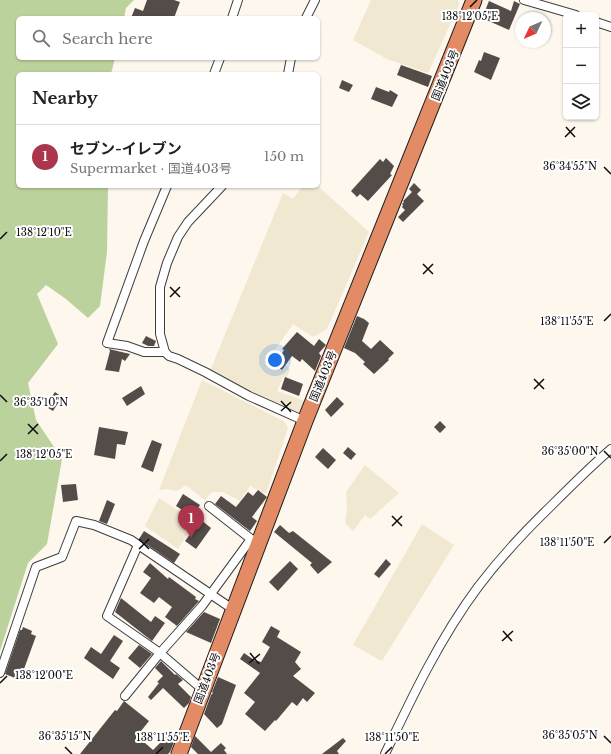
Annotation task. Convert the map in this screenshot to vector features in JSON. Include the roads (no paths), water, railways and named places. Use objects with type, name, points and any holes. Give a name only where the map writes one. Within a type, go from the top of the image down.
[{"type":"highway","name":"国道403号","points":[[184,750],[203,690],[234,610],[255,540],[305,420],[474,0]]},
{"type":"street","points":[[233,16],[238,0]]},
{"type":"street","points":[[307,16],[315,0]]},
{"type":"street","points":[[524,0],[566,12]]},
{"type":"street","points":[[599,23],[611,27]]},
{"type":"street","points":[[215,72],[219,60]]},
{"type":"street","points":[[288,72],[291,60]]},
{"type":"street","points":[[166,188],[144,241],[107,343],[127,346],[144,352],[164,352],[169,356],[198,369],[249,396],[305,420]]},
{"type":"street","points":[[164,352],[160,334],[160,287],[167,263],[178,237],[188,222],[220,188]]},
{"type":"street","points":[[385,754],[418,687],[444,639],[478,587],[513,544],[589,468],[611,449]]},
{"type":"street","points":[[125,696],[160,653],[202,606],[210,594],[255,540],[210,506]]},
{"type":"street","points":[[0,674],[36,567],[62,557],[76,521],[94,525],[131,540],[234,610]]},
{"type":"street","points":[[138,545],[107,616],[160,653],[203,690]]},
{"type":"place","name":"セブン-イレブン","points":[[191,538]]}]
